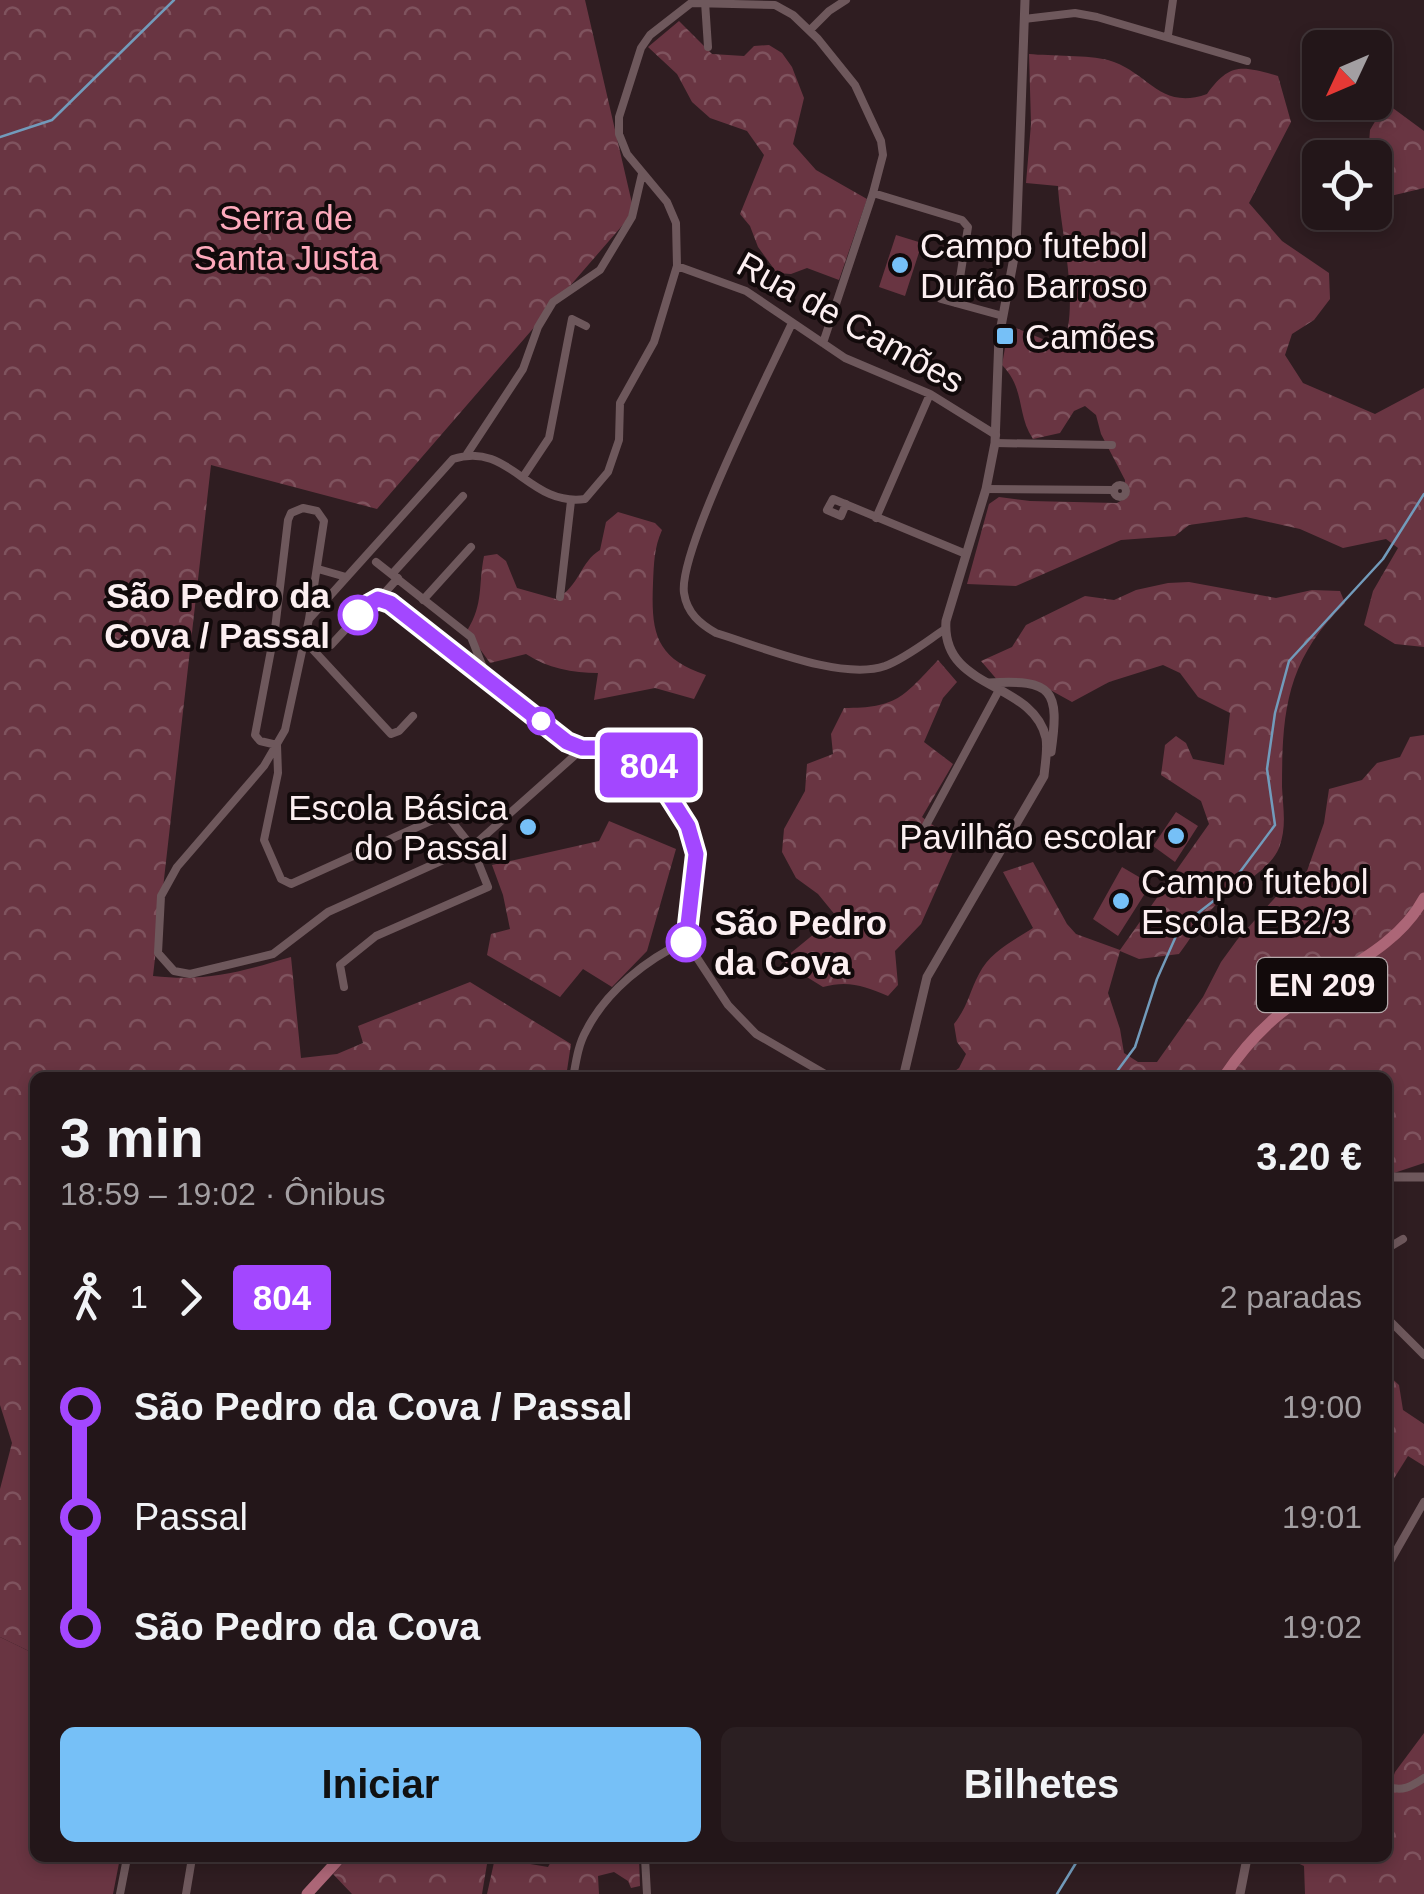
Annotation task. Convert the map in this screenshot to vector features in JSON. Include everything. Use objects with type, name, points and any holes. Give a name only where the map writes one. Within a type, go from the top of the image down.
[{"type":"main road","name":"EN 209","points":[[1228,1072],[1256,1035],[1287,1008],[1402,929],[1424,898]]},
{"type":"main road","points":[[307,1894],[336,1862]]},
{"type":"street","points":[[810,30],[829,10],[846,0]]},
{"type":"street","points":[[1025,0],[1016,247],[996,374],[995,439],[986,490],[944,638],[962,666],[1018,700],[1033,714],[1045,735],[1044,776]]},
{"type":"street","points":[[1168,36],[1172,0]]},
{"type":"street","points":[[705,2],[708,47]]},
{"type":"street","points":[[309,619],[453,458],[467,454],[495,459],[546,495],[570,501],[585,498],[608,472],[619,440],[620,403],[654,342],[677,266],[676,222],[667,202],[627,154],[619,134],[619,118],[640,48],[690,3],[775,5],[794,15],[855,85],[881,141],[883,155],[823,343]]},
{"type":"street","points":[[1024,19],[1075,14],[1168,36],[1247,61]]},
{"type":"street","points":[[467,454],[524,369],[538,327],[552,302],[600,270],[632,217],[642,174]]},
{"type":"street","points":[[872,193],[962,220],[968,227],[956,304]]},
{"type":"street","name":"Rua de Camões","points":[[677,266],[746,291],[845,358],[930,394],[995,439]]},
{"type":"street","points":[[941,300],[1003,316]]},
{"type":"street","points":[[523,477],[548,438],[572,320],[586,326]]},
{"type":"street","points":[[792,323],[704,515],[684,582],[690,612],[716,634],[824,664],[861,669],[885,666],[945,629]]},
{"type":"street","points":[[876,518],[930,394]]},
{"type":"street","points":[[995,439],[1112,445]]},
{"type":"street","points":[[986,490],[1114,490]]},
{"type":"street","points":[[304,640],[331,644],[378,599],[463,496]]},
{"type":"street","points":[[560,597],[570,501]]},
{"type":"street","points":[[846,504],[966,554]]},
{"type":"street","points":[[278,745],[260,741],[255,735],[275,630],[288,520],[296,509],[317,512],[324,521],[309,619],[285,730],[278,745],[264,766],[177,867],[161,896],[158,953],[174,972],[190,974],[274,954],[328,912],[472,847],[582,748]]},
{"type":"street","points":[[422,600],[472,547]]},
{"type":"street","points":[[376,562],[471,637],[488,680]]},
{"type":"street","points":[[318,569],[346,577]]},
{"type":"street","points":[[378,599],[390,603],[567,742],[582,748],[617,748],[635,753],[648,763],[688,826],[696,854],[686,942],[728,1005],[756,1034],[822,1072]]},
{"type":"street","points":[[304,640],[391,734],[413,716]]},
{"type":"street","points":[[904,1072],[928,977],[1050,760],[1056,715],[1044,690],[1034,683],[986,683]]},
{"type":"street","points":[[1018,700],[1021,686],[1034,683]]},
{"type":"street","points":[[924,831],[999,690]]},
{"type":"street","points":[[278,745],[278,773],[264,840],[281,879],[291,884],[446,814],[472,847],[488,886],[376,936],[340,965],[344,987]]},
{"type":"street","points":[[575,1072],[586,1029],[612,996],[653,957],[686,942]]},
{"type":"street","points":[[1392,1178],[1424,1177]]},
{"type":"street","points":[[1392,1246],[1403,1239]]},
{"type":"street","points":[[1392,1324],[1424,1355]]},
{"type":"street","points":[[1392,1558],[1424,1502]]},
{"type":"street","points":[[1392,1788],[1409,1788],[1424,1778]]},
{"type":"street","points":[[120,1894],[126,1862]]},
{"type":"street","points":[[186,1894],[191,1862]]},
{"type":"street","points":[[646,1862],[647,1894]]},
{"type":"street","points":[[1240,1894],[1246,1862]]},
{"type":"green space","name":"Serra de Santa Justa","points":[[0,0],[585,0],[634,212],[377,509],[211,465],[153,976],[190,978],[223,974],[291,957],[301,1058],[337,1054],[363,1043],[358,1026],[470,982],[571,1044],[567,1072],[30,1072],[30,1652],[0,1637],[0,1489],[12,1443],[0,1405]]},
{"type":"green space","points":[[679,21],[712,54],[744,56],[754,46],[769,45],[782,53],[792,67],[804,98],[793,144],[816,170],[867,199],[839,280],[807,268],[791,274],[777,273],[758,247],[750,226],[740,214],[764,155],[747,131],[710,118],[692,102],[677,74],[648,47]]},
{"type":"green space","points":[[1029,54],[1108,60],[1165,94],[1177,97],[1207,94],[1223,76],[1238,69],[1278,76],[1291,122],[1249,203],[1282,241],[1329,273],[1330,299],[1314,320],[1292,334],[1285,355],[1303,383],[1375,414],[1424,388],[1424,647],[1395,644],[1364,625],[1373,591],[1398,548],[1386,539],[1343,548],[1300,529],[1246,517],[1189,525],[1175,536],[1121,540],[1016,586],[967,584],[989,504],[999,497],[1117,503],[1124,499],[1125,480],[1101,434],[1096,415],[1085,406],[1074,411],[1060,433],[1033,439],[1015,383],[1002,365],[1009,325],[1062,347],[1070,311],[1058,186],[1026,183],[1031,124]]},
{"type":"green space","points":[[1392,107],[1424,131],[1424,188],[1392,196],[1392,140],[1369,140],[1376,120],[1392,120]]},
{"type":"green space","name":"Campo futebol Durão Barroso","points":[[896,235],[922,243],[905,296],[879,287]]},
{"type":"green space","points":[[618,512],[655,523],[662,530],[654,569],[655,629],[666,651],[706,675],[694,699],[655,688],[594,700],[598,673],[560,669],[526,654],[490,663],[467,631],[478,603],[484,556],[497,554],[506,561],[517,588],[556,599],[570,588],[600,550],[606,522]]},
{"type":"green space","points":[[1189,582],[1276,598],[1312,590],[1340,591],[1345,603],[1311,645],[1292,687],[1284,733],[1284,825],[1279,848],[1267,865],[1211,910],[1179,954],[1139,959],[1120,951],[1108,993],[1124,1053],[1138,1062],[1157,1062],[1237,940],[1282,890],[1307,871],[1324,823],[1329,789],[1362,780],[1377,763],[1400,757],[1410,737],[1424,735],[1424,1163],[1392,1174],[1392,1072],[953,1072],[966,1054],[957,1042],[954,1024],[979,974],[996,953],[1033,928],[1003,872],[1033,862],[1076,934],[1120,950],[1209,824],[1201,801],[1161,775],[1165,745],[1176,736],[1186,743],[1193,759],[1224,765],[1230,713],[1198,697],[1180,673],[1163,665],[1109,682],[1072,702],[1034,681],[999,682],[981,661],[1012,647],[1026,625],[1085,596],[1114,600],[1168,583]]},
{"type":"green space","points":[[938,660],[957,682],[943,698],[924,742],[953,764],[922,817],[957,843],[921,924],[895,951],[898,985],[888,996],[856,985],[823,987],[781,961],[836,916],[818,894],[796,878],[782,852],[784,829],[805,791],[807,764],[833,754],[831,734],[844,708],[876,706],[898,698]]},
{"type":"green space","name":"Pavilhão escolar","points":[[1176,812],[1198,826],[1175,862],[1153,846]]},
{"type":"green space","points":[[609,821],[676,849],[647,951],[612,987],[583,969],[560,997],[487,955],[491,934],[510,929],[492,865],[599,841]]},
{"type":"green space","name":"Campo futebol Escola EB2/3","points":[[1122,867],[1151,884],[1118,936],[1093,919]]},
{"type":"green space","points":[[1392,1379],[1399,1385],[1403,1410],[1424,1424],[1424,1466],[1408,1456],[1392,1482]]},
{"type":"green space","points":[[0,1637],[30,1652],[30,1862],[119,1862],[113,1894],[0,1894]]},
{"type":"green space","points":[[1424,1733],[1424,1894],[1305,1894],[1304,1866],[1296,1862],[1392,1862],[1395,1772]]},
{"type":"green space","points":[[344,1862],[487,1862],[482,1894],[352,1894],[333,1874]]},
{"type":"green space","points":[[494,1862],[548,1867],[551,1862],[639,1862],[640,1886],[631,1888],[628,1881],[614,1872],[598,1876],[599,1894],[487,1894]]},
{"type":"waterway","points":[[0,137],[52,120],[174,0]]},
{"type":"waterway","points":[[1116,1072],[1135,1047],[1157,979],[1180,927],[1225,892],[1275,825],[1267,769],[1275,713],[1289,661],[1383,559],[1424,494]]},
{"type":"waterway","points":[[1057,1894],[1077,1862]]},
{"type":"bus line","name":"804","points":[[358,615],[378,599],[390,603],[567,742],[582,748],[617,748],[635,753],[648,763],[688,826],[696,854],[686,942]]},
{"type":"place","name":"Campo futebol Durão Barroso","points":[[900,265]]},
{"type":"place","name":"Camões","points":[[1005,336]]},
{"type":"place","name":"São Pedro da Cova / Passal","points":[[358,615]]},
{"type":"place","name":"Escola Básica do Passal","points":[[528,827]]},
{"type":"place","name":"Pavilhão escolar","points":[[1176,836]]},
{"type":"place","name":"Campo futebol Escola EB2/3","points":[[1121,901]]},
{"type":"place","name":"São Pedro da Cova","points":[[686,942]]}]
